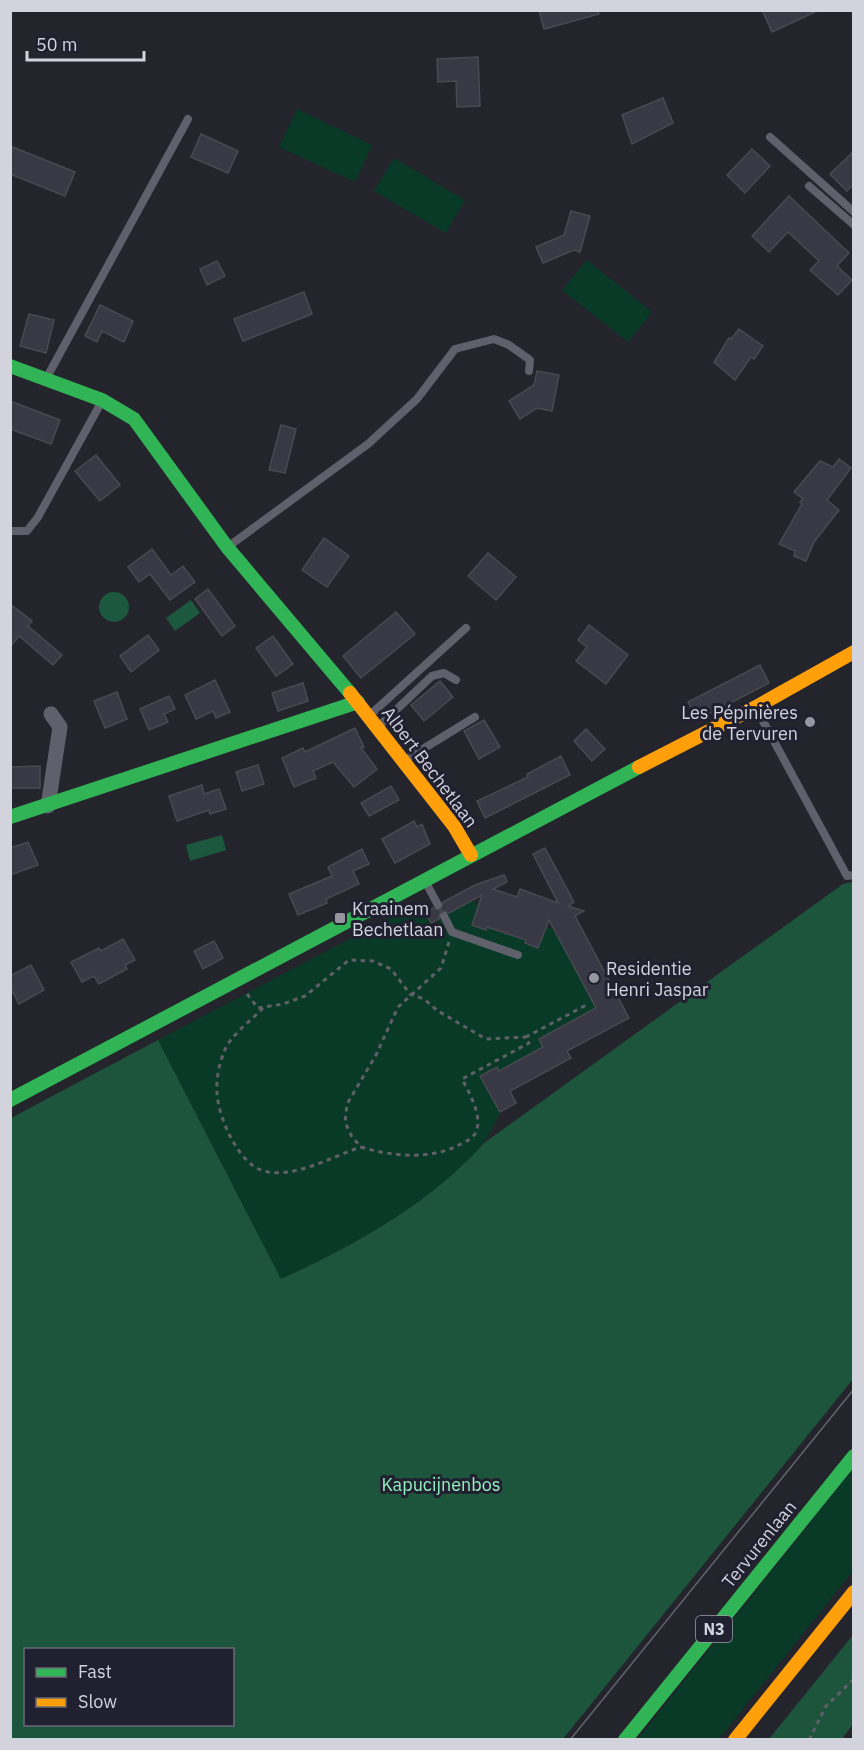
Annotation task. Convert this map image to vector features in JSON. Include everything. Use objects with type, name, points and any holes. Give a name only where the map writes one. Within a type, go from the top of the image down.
[{"type":"street","name":"Albert Bechetlaan","points":[[10,366],[47,377],[102,400],[134,419],[227,547],[358,702],[454,826],[471,855]]},
{"type":"street","points":[[10,1100],[424,879],[756,707],[854,652]]},
{"type":"street","points":[[10,818],[358,702]]},
{"type":"street","points":[[48,806],[60,727],[51,714]]},
{"type":"street","name":"Tervurenlaan","points":[[625,1740],[854,1456]]},
{"type":"street","points":[[735,1740],[854,1592]]},
{"type":"lane","points":[[47,377],[188,119]]},
{"type":"lane","points":[[770,137],[854,212]]},
{"type":"lane","points":[[809,186],[854,225]]},
{"type":"lane","points":[[227,547],[368,444],[417,399],[455,349],[494,339],[509,345],[530,360],[529,371]]},
{"type":"lane","points":[[10,531],[27,531],[38,517],[102,400]]},
{"type":"lane","points":[[373,722],[466,628]]},
{"type":"lane","points":[[373,722],[432,676],[444,673],[456,680]]},
{"type":"lane","points":[[756,707],[847,876],[854,875]]},
{"type":"lane","points":[[404,761],[475,717]]},
{"type":"lane","points":[[424,879],[438,905]]},
{"type":"lane","points":[[444,916],[452,932],[518,954]]},
{"type":"path","points":[[361,1147],[348,1129],[345,1109],[376,1055],[398,1007],[443,965],[452,932]]},
{"type":"path","points":[[526,1037],[529,1043],[462,1079],[474,1104],[477,1130],[471,1138],[430,1156],[361,1147],[304,1168],[264,1171],[250,1164],[242,1154],[226,1128],[219,1108],[217,1084],[226,1047],[263,1008],[305,996],[346,962],[357,959],[384,964],[410,994],[424,999],[438,1011],[486,1039],[526,1037],[588,1004]]},
{"type":"path","points":[[238,978],[253,1005],[263,1008]]},
{"type":"path","points":[[809,1740],[826,1706],[854,1679]]},
{"type":"shaded area","points":[[297,109],[372,145],[355,182],[279,147]]},
{"type":"shaded area","points":[[394,158],[465,200],[446,233],[374,191]]},
{"type":"shaded area","points":[[587,260],[652,312],[628,342],[562,290]]},
{"type":"shaded area","points":[[114,592],[120,593],[128,601],[128,613],[120,621],[114,622],[108,621],[100,613],[99,607],[100,601],[108,593]]},
{"type":"shaded area","points":[[191,600],[200,613],[175,631],[166,618]]},
{"type":"shaded area","points":[[222,835],[226,850],[190,861],[186,845]]},
{"type":"shaded area","points":[[472,901],[479,904],[472,925],[486,930],[487,927],[526,940],[525,943],[538,948],[546,927],[559,931],[560,941],[596,1008],[539,1039],[543,1047],[499,1071],[497,1067],[481,1076],[500,1112],[485,1140],[464,1165],[442,1185],[389,1222],[333,1254],[281,1279],[158,1040],[395,915],[425,912],[433,925],[440,921],[439,918]]},
{"type":"shaded area","points":[[853,1469],[853,1571],[719,1739],[637,1740]]},
{"type":"green space","name":"Kapucijnenbos","points":[[853,882],[853,1379],[563,1739],[11,1739],[11,1118],[158,1040],[281,1279],[364,1237],[416,1204],[463,1165],[484,1143],[843,884]]},
{"type":"green space","points":[[853,1635],[853,1724],[842,1739],[769,1739]]},
{"type":"building","points":[[539,10],[598,10],[599,14],[544,29]]},
{"type":"building","points":[[762,10],[819,10],[772,32]]},
{"type":"building","points":[[478,57],[480,106],[457,107],[456,81],[438,82],[437,59]]},
{"type":"building","points":[[663,98],[673,123],[632,144],[622,115]]},
{"type":"building","points":[[201,134],[238,151],[228,173],[191,157]]},
{"type":"building","points":[[10,146],[75,172],[65,196],[10,174]]},
{"type":"building","points":[[752,149],[770,166],[745,193],[727,175]]},
{"type":"building","points":[[854,151],[854,184],[847,191],[830,174]]},
{"type":"building","points":[[789,196],[849,253],[837,266],[852,280],[838,295],[810,270],[819,261],[788,232],[769,252],[752,236]]},
{"type":"building","points":[[571,211],[590,216],[580,252],[574,250],[543,263],[536,247],[564,235]]},
{"type":"building","points":[[217,261],[225,276],[207,285],[200,269]]},
{"type":"building","points":[[304,292],[312,314],[243,341],[234,319]]},
{"type":"building","points":[[100,305],[133,321],[124,342],[102,331],[97,342],[85,336]]},
{"type":"building","points":[[29,314],[54,320],[46,353],[20,346]]},
{"type":"building","points":[[739,329],[763,346],[754,359],[751,357],[735,380],[714,362],[729,338],[731,339]]},
{"type":"building","points":[[537,371],[559,375],[552,411],[537,408],[520,419],[509,401],[534,385]]},
{"type":"building","points":[[10,401],[60,420],[51,444],[10,429]]},
{"type":"building","points":[[281,425],[296,429],[285,473],[269,470]]},
{"type":"building","points":[[96,455],[120,485],[100,501],[75,471]]},
{"type":"building","points":[[839,459],[851,468],[827,500],[839,510],[814,542],[806,561],[794,556],[795,551],[779,544],[802,504],[800,502],[803,499],[794,492],[820,461],[833,467]]},
{"type":"building","points":[[324,538],[349,556],[327,587],[302,570]]},
{"type":"building","points":[[152,549],[171,575],[183,566],[195,582],[170,600],[150,574],[139,582],[128,567]]},
{"type":"building","points":[[488,553],[516,577],[496,600],[468,576]]},
{"type":"building","points":[[208,589],[235,626],[222,636],[195,599]]},
{"type":"building","points":[[10,604],[32,621],[28,626],[62,655],[53,665],[19,636],[10,647]]},
{"type":"building","points":[[396,612],[415,634],[361,678],[343,656]]},
{"type":"building","points":[[589,625],[628,655],[606,684],[576,661],[587,647],[578,640]]},
{"type":"building","points":[[148,635],[159,650],[131,672],[120,656]]},
{"type":"building","points":[[273,636],[293,664],[276,676],[256,648]]},
{"type":"building","points":[[760,665],[769,683],[697,720],[688,702]]},
{"type":"building","points":[[215,680],[230,712],[216,718],[213,711],[196,719],[185,695]]},
{"type":"building","points":[[440,681],[453,697],[424,721],[411,705]]},
{"type":"building","points":[[303,683],[308,701],[278,711],[272,693]]},
{"type":"building","points":[[117,692],[127,719],[105,728],[94,701]]},
{"type":"building","points":[[169,696],[175,709],[164,714],[168,722],[149,730],[140,709]]},
{"type":"building","points":[[484,720],[500,747],[479,759],[464,731]]},
{"type":"building","points":[[355,728],[364,747],[361,748],[377,769],[354,787],[333,762],[313,771],[316,778],[294,787],[282,758],[303,748],[305,752]]},
{"type":"building","points":[[586,729],[605,749],[592,761],[574,741]]},
{"type":"building","points":[[561,756],[570,775],[485,818],[477,801],[528,777],[527,774]]},
{"type":"building","points":[[258,765],[264,784],[242,791],[236,772]]},
{"type":"building","points":[[40,766],[40,788],[10,788],[10,767]]},
{"type":"building","points":[[202,785],[204,794],[219,789],[226,809],[210,814],[209,810],[177,821],[169,796]]},
{"type":"building","points":[[391,786],[399,800],[369,816],[361,803]]},
{"type":"building","points":[[414,821],[417,827],[422,824],[430,844],[395,863],[382,839]]},
{"type":"building","points":[[28,842],[38,865],[10,875],[10,848]]},
{"type":"building","name":"Residentie Henri Jaspar","points":[[545,848],[574,902],[568,906],[584,911],[575,916],[629,1018],[567,1051],[571,1058],[510,1091],[516,1103],[500,1112],[480,1076],[497,1067],[499,1071],[543,1047],[539,1039],[596,1008],[549,920],[538,948],[525,943],[526,940],[487,927],[486,930],[472,925],[482,895],[449,913],[441,911],[439,919],[431,923],[425,912],[433,908],[440,910],[443,902],[475,885],[504,875],[507,882],[493,889],[517,897],[520,889],[558,903],[533,854]]},
{"type":"building","points":[[362,849],[369,864],[353,871],[359,884],[326,899],[327,903],[298,915],[289,894],[332,876],[328,867]]},
{"type":"building","points":[[123,939],[135,960],[125,965],[127,969],[99,984],[94,976],[82,982],[71,962],[99,948],[101,951]]},
{"type":"building","points":[[214,941],[223,958],[203,969],[194,951]]},
{"type":"building","points":[[31,965],[44,990],[19,1004],[10,987],[10,976]]},
{"type":"tram line","points":[[570,1740],[854,1389]]},
{"type":"traffic: fast","points":[[10,366],[102,400],[134,419],[227,547],[350,693]]},
{"type":"traffic: fast","points":[[10,817],[358,702]]},
{"type":"traffic: fast","points":[[10,1100],[639,767]]},
{"type":"traffic: fast","points":[[625,1740],[854,1456]]},
{"type":"traffic: slow","points":[[639,767],[756,707],[854,652]]},
{"type":"traffic: slow","points":[[350,693],[454,826],[471,855]]},
{"type":"traffic: slow","points":[[735,1740],[854,1592]]},
{"type":"place","name":"Les Pépinières de Tervuren","points":[[810,722]]},
{"type":"place","name":"Kraainem Bechetlaan","points":[[340,918]]},
{"type":"place","name":"Residentie Henri Jaspar","points":[[594,978]]}]
